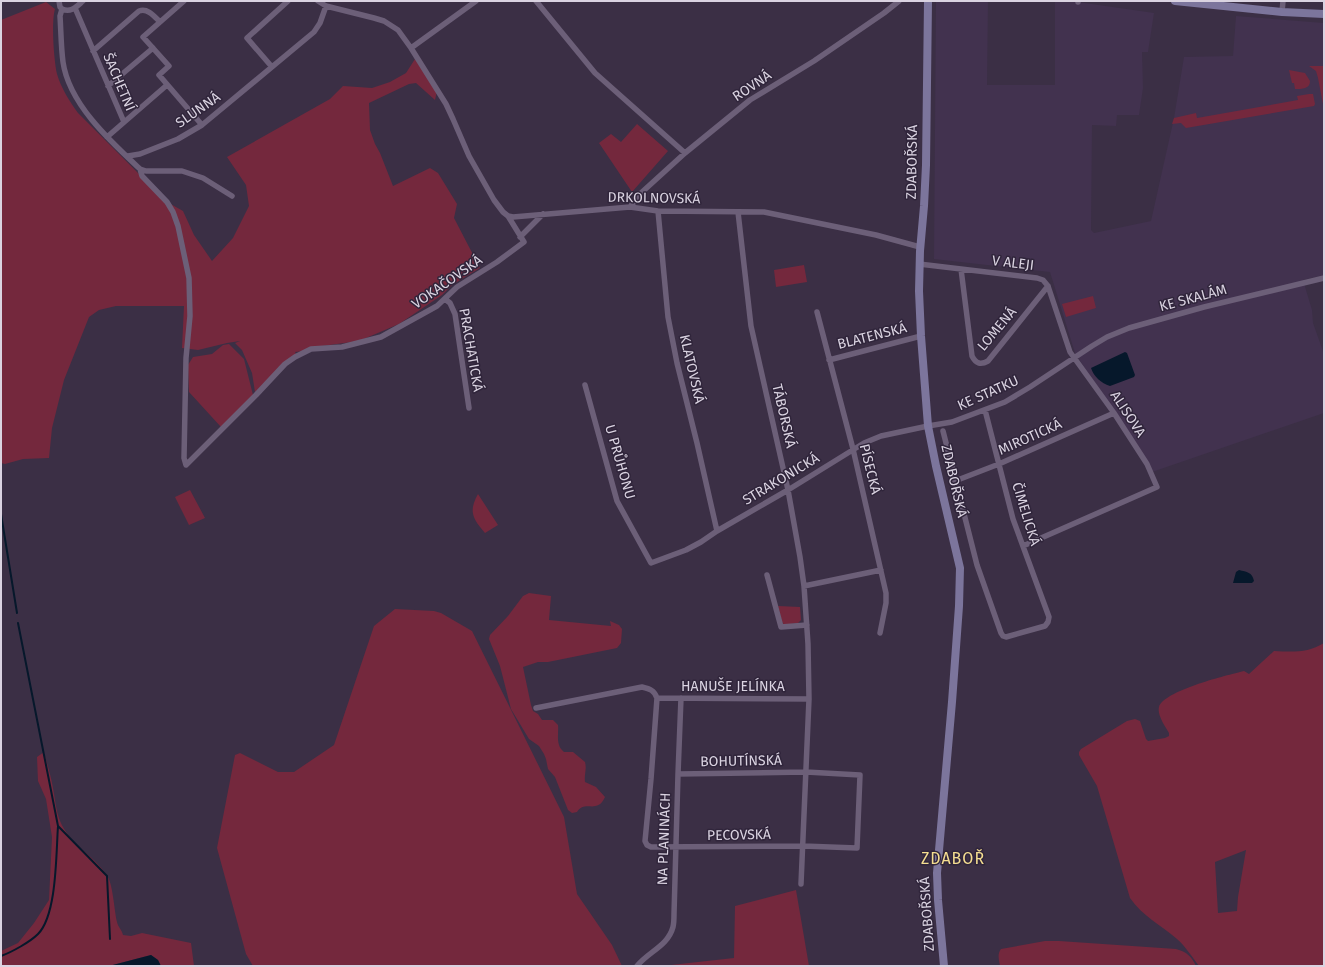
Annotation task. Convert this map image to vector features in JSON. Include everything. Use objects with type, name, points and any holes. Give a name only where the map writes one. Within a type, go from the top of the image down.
[{"type":"street","points":[[59,1],[62,9],[60,16],[63,63],[71,87],[86,112],[107,137],[140,169],[146,171],[182,171],[194,174],[232,196]]},
{"type":"street","points":[[62,9],[70,10],[75,8],[83,1]]},
{"type":"street","points":[[184,1],[143,37],[169,66],[159,75],[202,125]]},
{"type":"street","points":[[272,67],[247,38],[288,1]]},
{"type":"street","points":[[318,1],[326,6],[384,21],[398,30],[446,104],[454,119],[469,156],[491,196],[508,216],[522,239]]},
{"type":"street","points":[[411,48],[476,1]]},
{"type":"street","points":[[536,1],[595,73],[685,153]]},
{"type":"street","name":"ROVNÁ","points":[[630,207],[641,193],[685,153],[750,100],[814,62],[899,1]]},
{"type":"street","name":"ZDABOŘSKÁ","points":[[928,1],[926,165],[920,247],[919,291],[921,336],[928,426],[960,568],[959,606],[952,702],[937,873],[944,966]]},
{"type":"street","points":[[1175,1],[1282,12],[1324,14]]},
{"type":"street","points":[[1282,12],[1283,1]]},
{"type":"street","name":"SLUNNÁ","points":[[128,156],[140,154],[178,139],[202,125],[314,32],[320,22],[326,6]]},
{"type":"street","name":"ŠACHETNÍ","points":[[75,8],[124,122]]},
{"type":"street","name":"ŠACHETNÍ","points":[[93,51],[139,11],[144,9],[149,11],[160,22]]},
{"type":"street","points":[[108,86],[153,48]]},
{"type":"street","name":"ŠACHETNÍ","points":[[107,137],[167,85]]},
{"type":"street","name":"VOKAČOVSKÁ","points":[[140,169],[142,176],[167,202],[173,212],[178,226],[189,278],[190,316],[186,358],[184,450],[186,465],[285,364],[304,351],[311,349],[342,347],[381,337],[437,306],[457,287],[497,262],[522,239],[543,214]]},
{"type":"street","name":"DRKOLNOVSKÁ","points":[[508,216],[513,217],[630,207],[658,211],[764,212],[920,247]]},
{"type":"street","name":"KLATOVSKÁ","points":[[658,211],[668,317],[717,531]]},
{"type":"street","name":"TÁBORSKÁ","points":[[738,212],[751,326],[788,490],[804,586],[808,644],[809,699],[801,884]]},
{"type":"street","name":"V ALEJI","points":[[920,264],[1037,278],[1043,280],[1048,286],[1070,352],[1074,359]]},
{"type":"street","name":"LOMENÁ","points":[[961,269],[972,356],[974,361],[978,363],[984,363],[988,360],[1048,286]]},
{"type":"street","name":"KE SKALÁM","points":[[1074,359],[1092,346],[1107,338],[1134,327],[1204,307],[1324,278]]},
{"type":"street","name":"PRACHATICKÁ","points":[[445,299],[450,303],[455,314],[469,408]]},
{"type":"street","name":"PÍSECKÁ","points":[[817,312],[853,449],[886,593],[886,603],[880,633]]},
{"type":"street","name":"BLATENSKÁ","points":[[829,360],[921,336]]},
{"type":"street","name":"KE STATKU","points":[[928,426],[952,422],[1005,402],[1074,359]]},
{"type":"street","name":"ALISOVA","points":[[1023,546],[1157,487],[1146,464],[1114,413],[1074,359]]},
{"type":"street","name":"U PRŮHONU","points":[[585,385],[617,502],[651,563]]},
{"type":"street","name":"ČIMELICKÁ","points":[[985,410],[1013,519],[1048,617],[1048,622]]},
{"type":"street","name":"MIROTICKÁ","points":[[955,481],[999,464],[1114,413]]},
{"type":"street","name":"STRAKONICKÁ","points":[[651,563],[686,550],[702,542],[717,531],[788,490],[864,443],[881,436],[928,426]]},
{"type":"street","name":"ZDABOŘSKÁ","points":[[943,431],[977,565],[1001,633],[1006,637],[1045,626],[1048,622]]},
{"type":"street","points":[[804,586],[881,570]]},
{"type":"street","points":[[767,575],[781,627],[807,625]]},
{"type":"street","points":[[536,708],[642,687],[655,692],[657,698]]},
{"type":"street","name":"HANUŠE JELÍNKA","points":[[657,698],[809,699]]},
{"type":"street","name":"PECOVSKÁ","points":[[657,698],[645,841],[647,845],[651,847],[676,848],[802,846]]},
{"type":"street","name":"NA PLANINÁCH","points":[[637,966],[642,960],[662,945],[673,927],[681,698]]},
{"type":"street","points":[[802,846],[858,848],[860,776],[806,772]]},
{"type":"street","name":"BOHUTÍNSKÁ","points":[[678,774],[806,772]]},
{"type":"shaded area","points":[[936,1],[988,1],[987,85],[1055,85],[1055,1],[1078,2],[1154,13],[1148,52],[1142,52],[1143,88],[1139,115],[1117,115],[1116,126],[1092,125],[1091,230],[1094,233],[1151,221],[1174,118],[1184,57],[1233,56],[1236,16],[1324,23],[1324,275],[1303,280],[1312,310],[1313,323],[1324,354],[1324,413],[1152,472],[1075,353],[1050,272],[934,259]]},
{"type":"shaded area","points":[[46,2],[55,9],[53,42],[57,74],[63,90],[78,113],[167,202],[183,211],[194,235],[212,261],[233,238],[249,206],[246,185],[227,157],[330,99],[343,86],[372,88],[390,82],[406,73],[415,59],[437,91],[435,100],[416,83],[409,84],[369,103],[370,130],[393,186],[430,168],[438,173],[457,204],[454,218],[480,268],[452,285],[442,295],[399,324],[359,341],[315,347],[304,351],[295,352],[296,354],[255,392],[252,373],[242,350],[235,343],[240,341],[198,350],[182,348],[184,306],[116,306],[99,310],[89,317],[64,380],[52,428],[49,458],[23,459],[5,464],[1,463],[1,20]]},
{"type":"shaded area","points":[[1309,66],[1324,66],[1324,106],[1316,71]]},
{"type":"shaded area","points":[[1289,70],[1305,73],[1310,81],[1309,86],[1303,89],[1295,89]]},
{"type":"shaded area","points":[[1313,94],[1314,106],[1186,128],[1181,123],[1172,124],[1174,118],[1196,113],[1197,118],[1298,100],[1297,96]]},
{"type":"shaded area","points":[[637,124],[668,151],[632,192],[599,143],[611,134],[621,142]]},
{"type":"shaded area","points":[[804,265],[807,282],[776,287],[774,270]]},
{"type":"shaded area","points":[[1093,296],[1096,308],[1066,317],[1062,304]]},
{"type":"shaded area","points":[[229,344],[244,359],[253,395],[221,427],[189,392],[188,365],[193,357],[212,354],[223,345]]},
{"type":"shaded area","points":[[190,490],[205,518],[189,525],[175,497]]},
{"type":"shaded area","points":[[478,494],[498,525],[485,533],[477,524],[473,515],[473,506]]},
{"type":"shaded area","points":[[529,593],[551,596],[549,620],[611,626],[610,621],[619,625],[622,629],[621,643],[617,648],[548,662],[538,662],[523,667],[533,711],[538,714],[542,720],[553,720],[558,725],[559,746],[564,752],[573,752],[585,762],[585,782],[596,787],[605,797],[598,805],[580,808],[577,812],[572,813],[568,810],[555,777],[548,769],[544,754],[539,746],[529,739],[511,709],[500,666],[489,639],[490,635],[508,616],[523,596]]},
{"type":"shaded area","points":[[778,606],[800,607],[801,620],[798,623],[784,625]]},
{"type":"shaded area","points":[[395,609],[434,611],[441,613],[472,631],[564,817],[577,894],[612,945],[622,966],[253,966],[246,954],[217,848],[235,755],[240,753],[278,772],[294,772],[334,745],[374,626]]},
{"type":"shaded area","points":[[1324,643],[1324,966],[1199,966],[1180,942],[1140,910],[1130,898],[1097,786],[1079,755],[1079,752],[1081,749],[1127,721],[1135,719],[1140,721],[1148,741],[1165,738],[1169,736],[1169,733],[1160,717],[1159,707],[1163,701],[1172,695],[1195,685],[1221,677],[1244,671],[1249,674],[1274,651],[1300,651],[1312,649]],"holes":[[[1246,850],[1237,911],[1218,913],[1215,862]]]},
{"type":"shaded area","points":[[44,752],[60,821],[69,836],[101,867],[106,874],[112,889],[117,922],[123,935],[131,936],[142,933],[191,943],[194,966],[161,966],[158,960],[151,955],[109,966],[1,966],[1,951],[18,943],[34,923],[49,900],[52,837],[46,799],[38,781],[37,757]]},
{"type":"shaded area","points":[[796,890],[809,966],[662,966],[734,958],[735,906]]},
{"type":"shaded area","points":[[1045,941],[1176,949],[1188,955],[1196,966],[1000,966],[999,955],[1001,949]]},
{"type":"water","points":[[1125,352],[1127,353],[1135,375],[1134,377],[1110,386],[1096,377],[1091,368]]},
{"type":"water","points":[[1239,570],[1250,574],[1254,581],[1252,583],[1233,583],[1236,572]]},
{"type":"water","points":[[151,955],[158,960],[161,966],[109,966]]},
{"type":"waterway","points":[[1,514],[17,613]]},
{"type":"waterway","points":[[18,623],[58,826],[107,876],[110,939]]},
{"type":"waterway","points":[[1,956],[30,940],[38,934],[44,925],[49,913],[52,899],[56,867],[58,826]]},
{"type":"district","name":"ZDABOŘ","points":[[953,858]]}]
